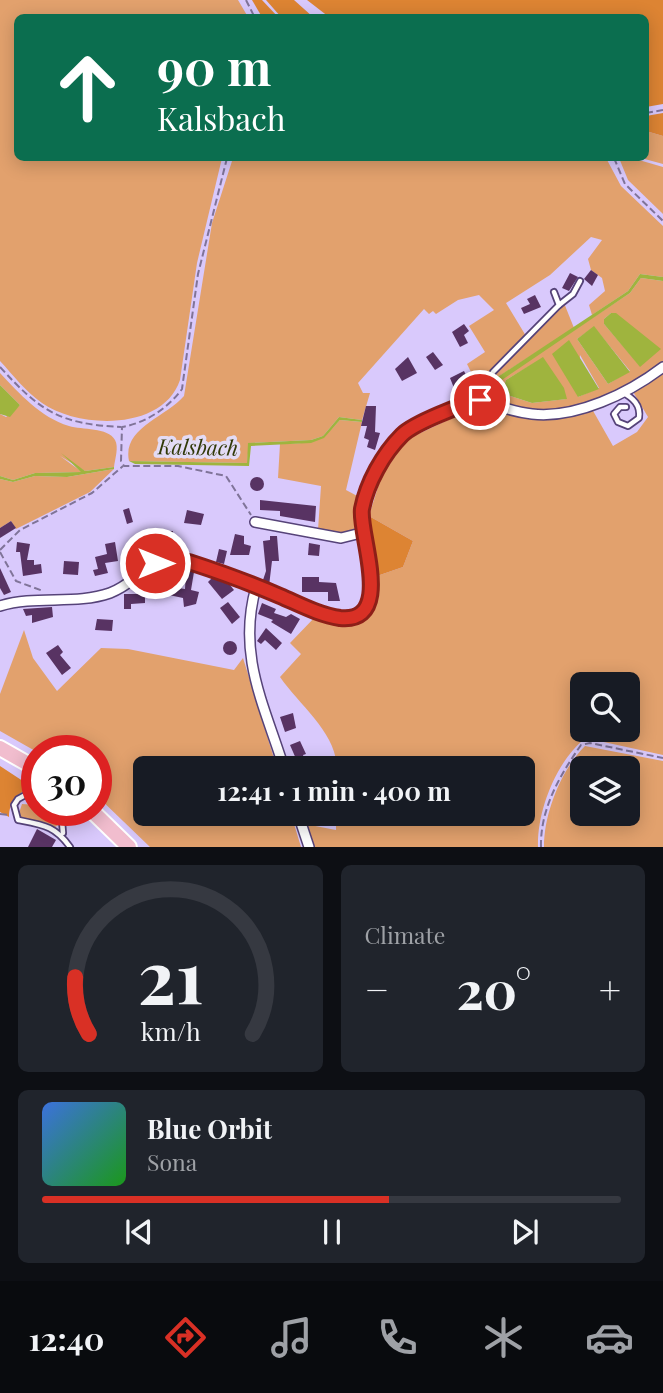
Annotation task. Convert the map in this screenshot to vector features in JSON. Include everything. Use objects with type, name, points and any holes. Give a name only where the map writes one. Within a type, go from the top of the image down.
[{"type":"main road","points":[[0,748],[21,760]]},
{"type":"main road","points":[[108,826],[130,847]]},
{"type":"street","points":[[0,606],[50,597],[99,597],[114,592],[155,563],[172,559],[208,568],[306,608],[341,618],[352,617],[362,611],[371,593],[368,551],[362,533],[361,511],[368,487],[403,434],[480,400],[515,412],[561,414],[622,391],[663,367]]},
{"type":"street","points":[[255,522],[341,538],[362,533]]},
{"type":"street","points":[[256,587],[249,613],[249,659],[280,756]]},
{"type":"street","points":[[302,826],[309,847]]},
{"type":"lane","points":[[480,400],[493,372],[573,294],[580,281]]},
{"type":"lane","points":[[554,292],[559,305]]},
{"type":"lane","points":[[622,391],[632,397],[640,412],[639,418],[628,426],[618,422],[614,414],[620,407],[626,407]]},
{"type":"lane","points":[[21,797],[14,805],[18,820],[46,826],[63,834]]},
{"type":"lane","points":[[62,826],[63,834],[70,847]]},
{"type":"path","points":[[0,367],[26,395],[55,416],[83,424],[122,427],[135,425],[152,416],[183,389],[198,274],[226,161]]},
{"type":"path","points":[[615,161],[625,184],[663,221]]},
{"type":"path","points":[[122,427],[124,466]]},
{"type":"path","points":[[50,597],[40,589],[16,581],[0,551],[20,530],[92,494],[124,466],[177,466],[226,476],[255,522]]},
{"type":"path","points":[[541,847],[541,827],[556,784],[581,744],[590,743],[663,758]]},
{"type":"path","points":[[0,814],[7,816],[15,813]]},
{"type":"shaded area","points":[[0,0],[238,0],[246,14],[14,14],[14,161],[221,161],[197,263],[180,380],[171,397],[156,409],[139,417],[97,421],[77,418],[42,403],[0,361]]},
{"type":"shaded area","points":[[252,0],[262,0],[275,14],[260,14]]},
{"type":"shaded area","points":[[266,0],[294,0],[310,14],[278,14]]},
{"type":"shaded area","points":[[307,0],[663,0],[663,104],[649,106],[649,14],[325,14]]},
{"type":"shaded area","points":[[663,113],[663,136],[649,132],[649,115]]},
{"type":"shaded area","points":[[649,132],[663,136],[663,164],[649,160]]},
{"type":"shaded area","points":[[232,161],[608,161],[621,186],[663,226],[663,277],[640,274],[628,291],[592,315],[589,305],[605,291],[602,278],[591,270],[588,259],[602,240],[591,237],[550,275],[506,303],[526,336],[492,370],[480,390],[467,364],[485,352],[469,326],[494,310],[479,295],[458,300],[436,314],[433,311],[429,314],[424,309],[358,383],[363,393],[370,393],[362,420],[339,417],[323,436],[311,440],[249,443],[247,463],[129,461],[132,440],[139,431],[184,396],[212,223]]},
{"type":"shaded area","points":[[620,161],[642,161],[663,167],[663,214],[628,180]]},
{"type":"shaded area","points":[[640,274],[663,277],[663,281],[641,278],[630,293],[487,390],[490,382],[628,291]]},
{"type":"shaded area","points":[[641,278],[663,281],[663,363],[619,390],[570,408],[530,411],[488,399],[487,390],[496,382],[630,293]],"holes":[[[611,313],[640,366],[604,324],[604,319]],[[594,327],[630,371],[608,384],[577,339]],[[580,355],[599,388],[578,397]],[[543,358],[566,399],[532,403],[507,395],[504,390],[506,380]]]},
{"type":"shaded area","points":[[564,303],[574,328],[490,382],[494,373]]},
{"type":"shaded area","points":[[611,313],[616,313],[661,349],[640,367],[604,324],[604,319]]},
{"type":"shaded area","points":[[594,326],[630,372],[608,384],[577,339]]},
{"type":"shaded area","points":[[569,340],[599,389],[578,397],[552,354]]},
{"type":"shaded area","points":[[543,357],[564,388],[567,399],[532,403],[507,395],[504,386],[506,380]]},
{"type":"shaded area","points":[[663,371],[663,755],[604,742],[640,742],[640,672],[570,672],[570,742],[581,742],[564,762],[550,789],[538,833],[538,847],[312,847],[306,826],[336,830],[336,826],[535,826],[535,756],[335,756],[324,731],[280,677],[301,654],[290,643],[316,616],[342,623],[353,623],[361,619],[373,604],[377,576],[403,567],[413,541],[369,516],[381,477],[404,443],[465,412],[484,409],[535,418],[592,409],[613,446],[637,432],[648,417],[632,390]]},
{"type":"shaded area","points":[[0,373],[31,404],[49,417],[69,426],[101,431],[112,436],[117,446],[114,467],[85,471],[60,456],[82,472],[35,473],[13,480],[0,476],[0,414],[6,417],[20,405],[0,385]]},
{"type":"shaded area","points":[[0,385],[20,405],[10,417],[0,414]]},
{"type":"shaded area","points":[[339,417],[362,422],[340,420],[324,438],[311,443],[251,446],[249,466],[135,464],[129,461],[247,463],[248,443],[311,440],[323,436]]},
{"type":"shaded area","points":[[340,420],[362,422],[346,490],[361,498],[354,531],[341,535],[318,530],[321,486],[278,478],[280,444],[314,441]]},
{"type":"shaded area","points":[[61,453],[85,471],[114,469],[67,477],[35,476],[13,482],[0,479],[0,476],[13,480],[35,473],[81,472]]},
{"type":"shaded area","points":[[114,469],[90,492],[16,529],[11,521],[0,528],[0,479],[13,482],[35,476],[67,477]]},
{"type":"shaded area","points":[[369,516],[413,541],[403,567],[377,576]]},
{"type":"shaded area","points":[[24,630],[33,658],[57,691],[101,648],[128,649],[234,670],[243,658],[273,756],[133,756],[133,826],[295,826],[301,847],[150,847],[112,810],[112,735],[21,735],[21,743],[0,731],[0,694]]},
{"type":"shaded area","points":[[585,746],[637,756],[576,756]]},
{"type":"shaded area","points":[[640,757],[663,761],[663,847],[544,847],[551,806],[570,764],[570,826],[640,826]]},
{"type":"shaded area","points":[[0,766],[21,780],[21,793],[11,806],[9,817],[0,812]]},
{"type":"building","points":[[591,270],[598,275],[592,286],[584,279]]},
{"type":"building","points":[[570,273],[578,277],[569,291],[562,288]]},
{"type":"building","points":[[535,295],[541,307],[524,314],[521,308],[530,304],[527,299]]},
{"type":"building","points":[[464,324],[469,331],[464,335],[468,343],[460,347],[452,332]]},
{"type":"building","points":[[433,352],[443,365],[435,370],[426,357]]},
{"type":"building","points":[[408,357],[417,373],[402,381],[395,369]]},
{"type":"building","points":[[464,371],[469,381],[454,388],[450,378]]},
{"type":"building","points":[[366,406],[376,406],[375,432],[380,433],[375,450],[367,447],[369,440],[364,438],[367,426],[361,426]]},
{"type":"building","points":[[254,477],[260,477],[264,484],[260,491],[254,491],[250,487],[250,481]]},
{"type":"building","points":[[260,500],[316,506],[315,522],[280,516],[280,511],[260,510]]},
{"type":"building","points":[[129,508],[133,522],[127,524],[123,510]]},
{"type":"building","points":[[187,510],[204,514],[201,525],[184,523]]},
{"type":"building","points":[[11,521],[16,528],[0,538],[0,528]]},
{"type":"building","points":[[158,531],[173,531],[172,544],[157,544]]},
{"type":"building","points":[[235,534],[244,536],[244,544],[251,546],[249,555],[230,555]]},
{"type":"building","points":[[270,536],[277,536],[279,561],[272,561],[269,586],[262,583],[266,571],[263,541],[270,540]]},
{"type":"building","points":[[17,542],[30,544],[27,560],[34,560],[34,565],[41,564],[42,573],[23,576],[20,552],[16,552]]},
{"type":"building","points":[[115,542],[118,561],[105,563],[108,573],[95,576],[93,570],[98,569],[95,557],[107,554],[105,544]]},
{"type":"building","points":[[309,543],[320,545],[319,556],[308,555]]},
{"type":"building","points":[[219,549],[227,551],[224,564],[216,562]]},
{"type":"building","points":[[64,561],[79,562],[78,575],[63,574]]},
{"type":"building","points":[[0,568],[11,592],[4,595],[0,588]]},
{"type":"building","points":[[186,571],[194,572],[191,590],[199,592],[196,604],[184,607],[183,598],[155,592],[158,578],[166,579],[165,586],[185,589]]},
{"type":"building","points":[[302,577],[319,577],[319,582],[336,583],[340,601],[328,601],[328,592],[302,592]]},
{"type":"building","points":[[212,578],[230,585],[234,590],[222,599],[208,582]]},
{"type":"building","points":[[124,594],[145,594],[145,603],[131,604],[131,609],[124,609]]},
{"type":"building","points":[[228,602],[240,617],[232,624],[220,608]]},
{"type":"building","points":[[262,603],[276,609],[274,613],[286,617],[291,614],[300,619],[291,634],[271,622],[273,620],[258,614]]},
{"type":"building","points":[[52,607],[53,617],[32,623],[32,615],[26,616],[23,609]]},
{"type":"building","points":[[97,619],[113,620],[112,631],[95,630]]},
{"type":"building","points":[[266,628],[282,643],[276,650],[265,640],[261,644],[257,641]]},
{"type":"building","points":[[227,641],[233,641],[237,648],[233,655],[227,655],[223,651],[223,645]]},
{"type":"building","points":[[58,645],[63,652],[60,655],[71,668],[62,675],[46,653]]},
{"type":"building","points":[[293,713],[296,728],[285,732],[280,717]]},
{"type":"building","points":[[300,741],[306,754],[295,756],[290,745]]},
{"type":"building","points":[[37,829],[56,840],[52,847],[28,847]]},
{"type":"route","points":[[155,563],[172,559],[189,562],[306,608],[341,618],[352,617],[362,611],[371,593],[371,572],[362,533],[361,511],[368,487],[377,470],[403,434],[480,400]]},
{"type":"water label","name":"Kalsbach","points":[[198,448]]}]
